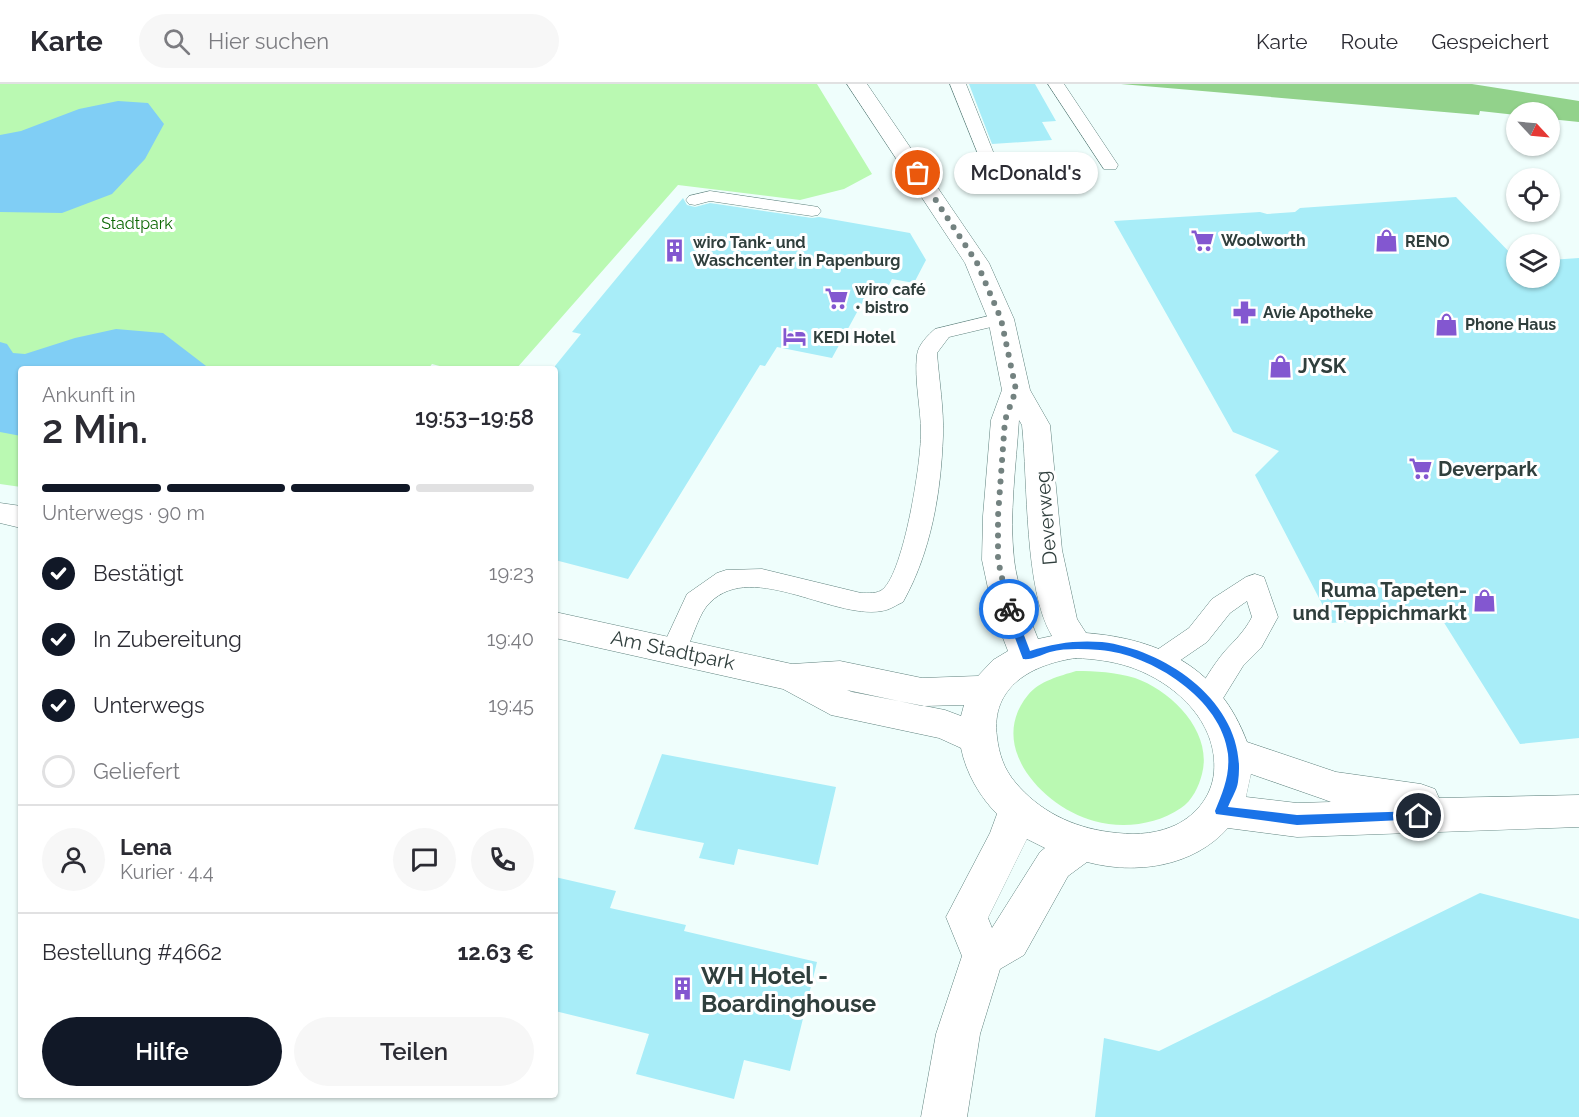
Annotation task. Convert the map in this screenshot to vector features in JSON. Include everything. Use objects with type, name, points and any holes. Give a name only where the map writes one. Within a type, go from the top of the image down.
[{"type":"street","name":"Deverweg","points":[[857,84],[977,263],[1001,319],[1016,390],[1036,425],[1046,550],[1061,622],[1076,645]]},
{"type":"street","name":"Deverweg","points":[[1016,390],[1005,420],[998,516],[998,560],[1010,612],[1027,656]]},
{"type":"street","points":[[0,513],[18,516]]},
{"type":"street","name":"Am Stadtpark","points":[[558,625],[792,677],[840,675],[922,692],[988,690]]},
{"type":"street","points":[[1076,645],[1113,648],[1157,663],[1184,679],[1207,700],[1224,726],[1233,753],[1233,783],[1220,811],[1196,834],[1162,848],[1122,852],[1080,845],[1047,831],[1018,811],[997,789],[976,739],[978,713],[988,690],[1004,670],[1027,656],[1050,648],[1076,645]]},
{"type":"street","name":"Am Stadtpark","points":[[792,677],[844,705],[945,725],[976,739]]},
{"type":"street","points":[[1233,753],[1336,788],[1528,811]]},
{"type":"street","points":[[944,1117],[958,1034],[983,956],[967,917],[1008,838],[1018,811]]},
{"type":"street","points":[[1220,811],[1297,820],[1579,811]]},
{"type":"street","points":[[983,956],[1009,941],[1054,864],[1080,845]]},
{"type":"lane","points":[[958,84],[992,170]]},
{"type":"lane","points":[[1056,84],[1110,165]]},
{"type":"lane","points":[[695,200],[710,196],[812,211]]},
{"type":"lane","points":[[674,650],[696,601],[726,579],[762,578],[861,602],[881,602],[894,594],[914,553],[928,479],[932,435],[927,353],[935,339],[942,333],[1001,319]]},
{"type":"lane","points":[[1157,663],[1198,635],[1221,606],[1255,584],[1265,617],[1252,641],[1234,660],[1207,700]]},
{"type":"green space","name":"Stadtpark","points":[[0,84],[817,84],[872,174],[844,189],[800,200],[678,185],[519,366],[440,366],[432,364],[430,366],[18,366],[18,487],[0,484]]},
{"type":"green space","points":[[1121,84],[1472,84],[1579,101],[1579,122],[1560,120],[1560,102],[1506,102],[1506,114],[1480,111],[1479,115]]},
{"type":"green space","points":[[1076,671],[1106,672],[1135,678],[1163,693],[1186,715],[1201,743],[1204,758],[1199,783],[1185,805],[1171,814],[1139,824],[1116,825],[1094,821],[1075,814],[1056,803],[1026,772],[1017,754],[1013,734],[1017,714],[1028,695],[1038,686]]},
{"type":"water","points":[[118,101],[148,103],[164,124],[145,159],[112,194],[62,213],[0,212],[0,135],[21,131],[79,109]]},
{"type":"water","points":[[116,329],[163,333],[206,366],[18,366],[18,435],[0,432],[0,342],[7,344],[13,353],[25,354],[75,338]]},
{"type":"building","points":[[969,84],[1035,84],[1056,121],[1042,122],[1052,140],[992,144]]},
{"type":"building","name":"Deverpark","points":[[1456,197],[1506,249],[1506,288],[1560,288],[1560,259],[1579,258],[1579,738],[1520,744],[1438,613],[1332,623],[1255,475],[1279,451],[1233,432],[1114,221],[1260,212],[1267,214],[1295,212],[1300,208]]},
{"type":"building","points":[[683,198],[687,205],[695,207],[710,203],[812,218],[819,217],[910,233],[926,260],[914,283],[892,279],[884,295],[868,292],[832,358],[777,347],[765,366],[760,365],[628,579],[558,561],[558,366],[555,366],[581,334],[572,332]]},
{"type":"building","points":[[662,754],[836,787],[818,865],[738,849],[734,865],[699,858],[704,843],[634,829]]},
{"type":"building","name":"WH Hotel - Boardinghouse","points":[[558,878],[616,891],[610,908],[686,925],[684,931],[817,962],[790,1071],[744,1060],[734,1099],[636,1074],[649,1034],[558,1012]]},
{"type":"building","points":[[1480,893],[1579,919],[1579,1117],[1095,1117],[1104,1038],[1159,1051]]},
{"type":"way so far","points":[[918,173],[977,263],[1001,319],[1016,390],[1005,420],[998,516],[998,560],[1009,609]]},
{"type":"place","name":"McDonald's","points":[[918,173]]},
{"type":"place","name":"Woolworth","points":[[1203,240]]},
{"type":"place","name":"RENO","points":[[1387,241]]},
{"type":"place","name":"wiro Tank- und Waschcenter in Papenburg","points":[[675,251]]},
{"type":"place","name":"wiro café • bistro","points":[[837,298]]},
{"type":"place","name":"Avie Apotheke","points":[[1245,312]]},
{"type":"place","name":"Phone Haus","points":[[1447,324]]},
{"type":"place","name":"KEDI Hotel","points":[[795,337]]},
{"type":"place","name":"JYSK","points":[[1280,366]]},
{"type":"place","name":"Deverpark","points":[[1420,469]]},
{"type":"place","name":"Ruma Tapeten- und Teppichmarkt","points":[[1485,601]]},
{"type":"place","name":"WH Hotel - Boardinghouse","points":[[683,989]]},
{"type":"route","points":[[1009,609],[1027,656],[1050,648],[1076,645],[1104,646],[1131,652],[1157,663],[1184,679],[1207,700],[1224,726],[1233,753],[1233,783],[1220,811],[1297,820],[1419,816]]}]
